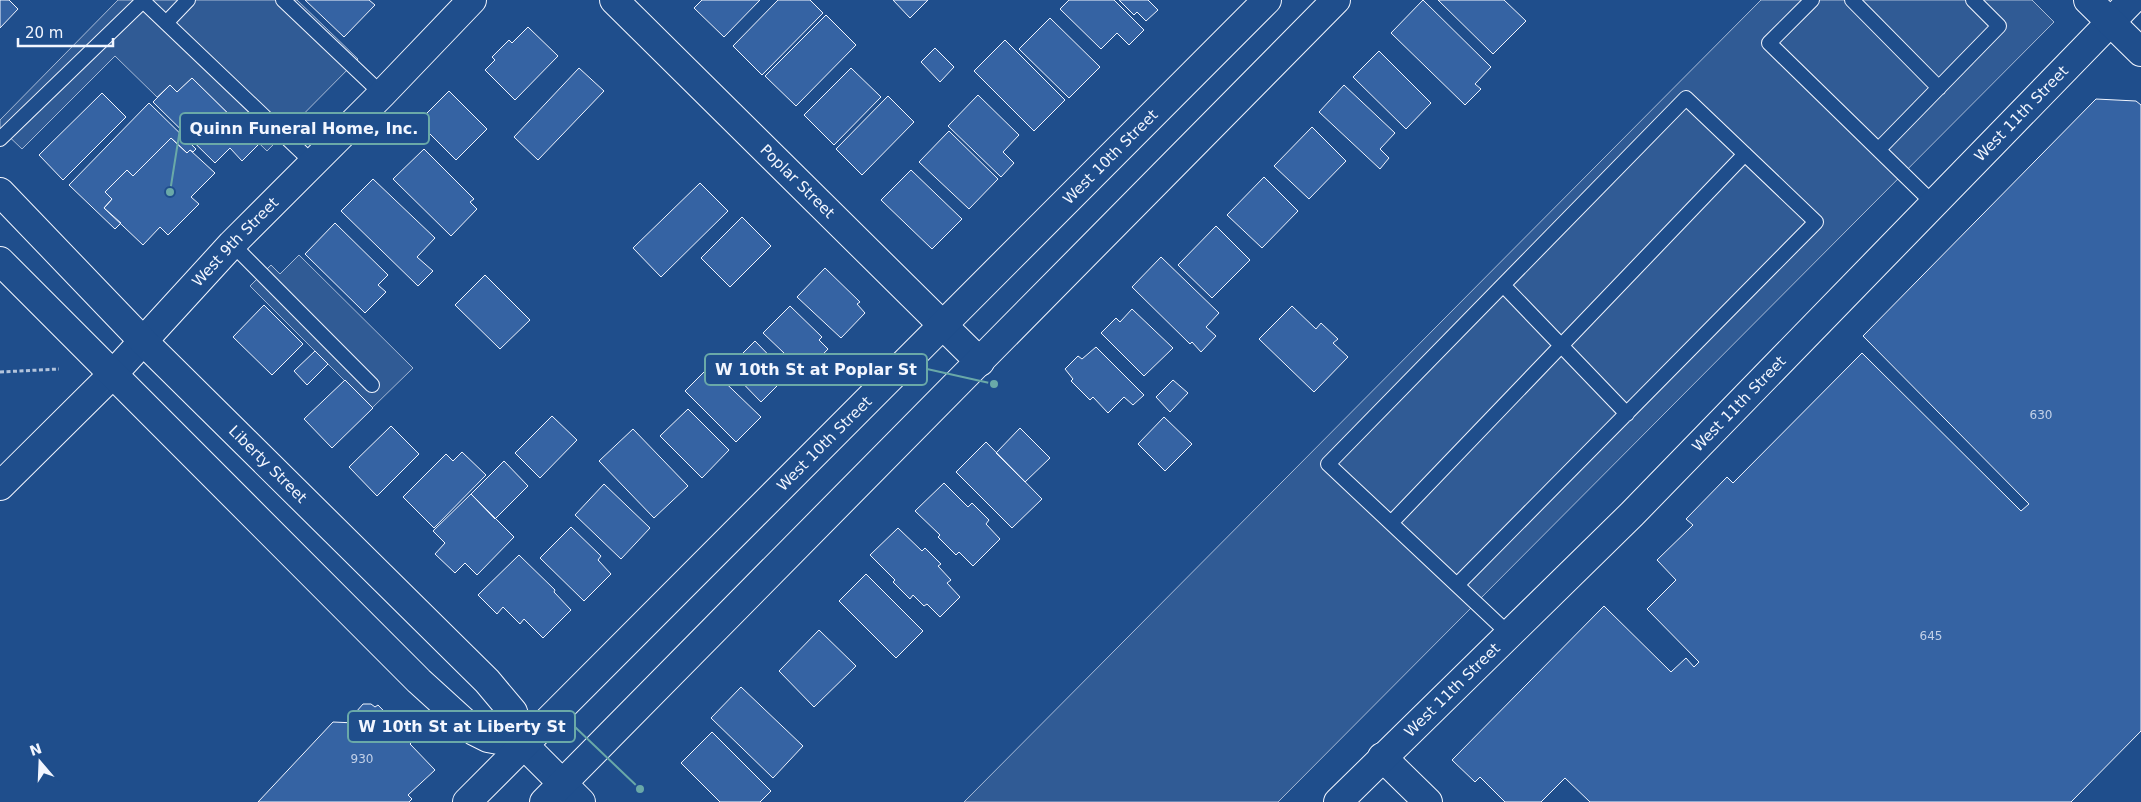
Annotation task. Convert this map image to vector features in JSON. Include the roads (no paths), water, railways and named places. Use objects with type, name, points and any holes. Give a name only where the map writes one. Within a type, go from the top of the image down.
[{"type":"street","name":"West 9th Street","points":[[0,486],[113,374],[232,244],[382,94],[472,0]]},
{"type":"street","name":"Poplar Street","points":[[614,0],[980,362]]},
{"type":"street","name":"West 10th Street","points":[[468,802],[1267,0]]},
{"type":"street","points":[[563,796],[980,362],[1336,0]]},
{"type":"street","points":[[2088,0],[2141,52]]},
{"type":"street","name":"West 11th Street","points":[[1338,802],[1632,514],[2132,0]]},
{"type":"street","name":"Liberty Street","points":[[0,192],[143,341],[487,681],[513,712],[524,745],[563,796]]},
{"type":"street","points":[[0,261],[420,681],[474,731],[488,738],[524,745]]},
{"type":"street","points":[[1382,757],[1428,802]]},
{"type":"lane","points":[[166,23],[188,0]]},
{"type":"lane","points":[[283,0],[382,94]]},
{"type":"lane","points":[[1812,0],[1769,43],[1934,204]]},
{"type":"lane","points":[[1852,0],[1939,88]]},
{"type":"lane","points":[[1879,149],[1999,26],[1973,0]]},
{"type":"lane","points":[[0,140],[142,1],[313,163]]},
{"type":"lane","points":[[1457,585],[1816,222],[1686,98],[1328,464],[1509,634]]},
{"type":"lane","points":[[1391,523],[1745,154]]},
{"type":"lane","points":[[232,244],[372,384]]},
{"type":"lane","points":[[1503,285],[1627,414]]},
{"type":"place","name":"Quinn Funeral Home, Inc.","points":[[170,192]]},
{"type":"place","name":"W 10th St at Poplar St","points":[[994,384]]},
{"type":"place","name":"W 10th St at Liberty St","points":[[640,789]]}]
